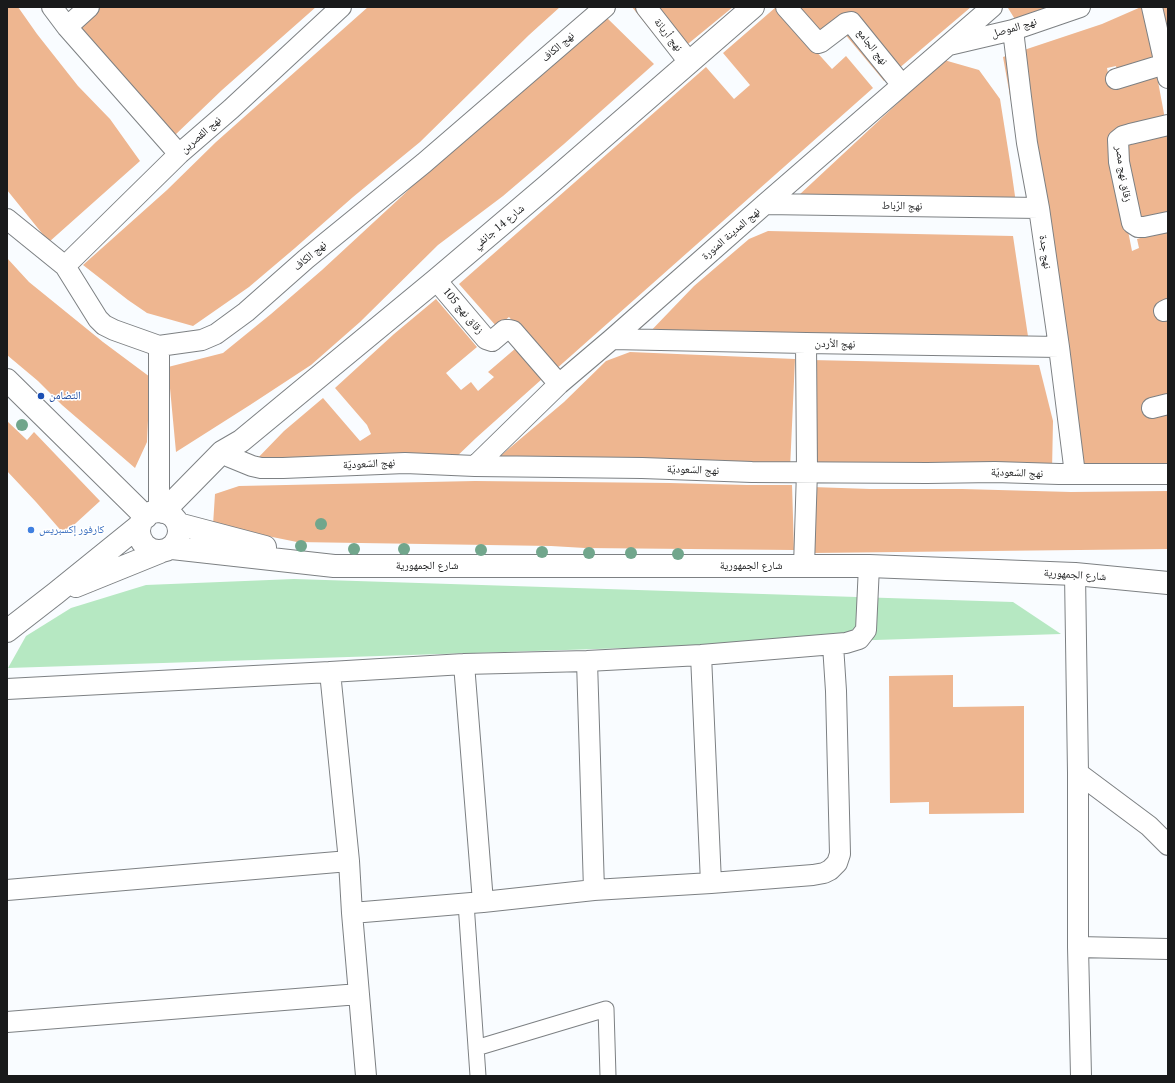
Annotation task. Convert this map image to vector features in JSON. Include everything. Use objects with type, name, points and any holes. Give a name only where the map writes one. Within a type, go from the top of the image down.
[{"type":"street","points":[[52,7],[67,27],[179,154]]},
{"type":"street","points":[[67,27],[89,7]]},
{"type":"street","name":"نهج القصرين","points":[[65,266],[179,154],[231,109],[341,7]]},
{"type":"street","name":"نهج الكاف","points":[[7,219],[65,266],[98,319],[104,325],[159,346],[202,340],[216,334],[246,312],[306,259],[424,163],[605,7]]},
{"type":"street","name":"نهج أريانة","points":[[646,7],[689,62]]},
{"type":"street","name":"شارع 14 جانفي","points":[[56,593],[160,518],[231,450],[548,185],[753,7]]},
{"type":"street","name":"نهج الجامع","points":[[786,7],[818,43],[846,22],[851,22],[902,85]]},
{"type":"street","name":"نهج المدينة المنورة","points":[[475,466],[559,384],[992,7]]},
{"type":"street","name":"نهج الموصل","points":[[948,45],[1013,30],[1080,7]]},
{"type":"street","points":[[1116,79],[1166,71],[1152,7]]},
{"type":"street","name":"نهج جدة","points":[[1013,30],[1026,135],[1040,208],[1059,347],[1074,474]]},
{"type":"street","name":"زقاق نهج مصر","points":[[1168,126],[1122,136],[1118,140],[1119,162],[1132,223],[1138,227],[1144,227],[1168,222]]},
{"type":"street","name":"نهج الرّباط","points":[[765,204],[1040,208]]},
{"type":"street","name":"زقاق نهج 105","points":[[436,280],[486,339],[492,341],[505,330],[513,331],[559,384]]},
{"type":"street","name":"نهج الأردن","points":[[612,339],[1059,347]]},
{"type":"street","points":[[804,566],[807,472],[806,343]]},
{"type":"street","points":[[159,346],[160,518]]},
{"type":"street","points":[[7,380],[160,518],[179,530],[179,536],[176,543],[166,550],[56,593],[7,631]]},
{"type":"street","name":"نهج السّعوديّة","points":[[231,450],[252,466],[261,468],[405,463],[752,472],[1168,474]]},
{"type":"street","points":[[160,518],[139,531],[140,537],[148,548],[154,551],[166,550]]},
{"type":"street","name":"شارع الجمهورية","points":[[160,518],[334,566]]},
{"type":"street","name":"شارع الجمهورية","points":[[166,550],[334,566],[868,566],[1075,574],[1168,583]]},
{"type":"street","points":[[7,689],[464,664],[587,661],[701,655],[833,645],[859,639],[866,630],[868,566]]},
{"type":"street","points":[[1075,574],[1078,773],[1078,947],[1081,1076]]},
{"type":"street","points":[[352,912],[594,890],[711,883],[818,874],[830,870],[837,862],[840,854],[836,691],[833,645]]},
{"type":"street","points":[[701,655],[711,883]]},
{"type":"street","points":[[587,661],[594,890]]},
{"type":"street","points":[[464,664],[474,902],[476,1048],[478,1076]]},
{"type":"street","points":[[330,672],[349,861],[366,1076]]},
{"type":"street","points":[[1078,773],[1149,826],[1168,845]]},
{"type":"street","points":[[7,890],[349,861]]},
{"type":"street","points":[[1078,947],[1168,949]]},
{"type":"street","points":[[7,1022],[359,994]]},
{"type":"street","points":[[476,1048],[606,1009],[608,1076]]},
{"type":"green space","points":[[294,579],[1013,602],[1061,634],[8,668],[26,636],[71,608],[146,585]]},
{"type":"building","points":[[7,7],[18,7],[78,86],[110,119],[140,161],[49,242],[7,190]]},
{"type":"building","points":[[101,7],[316,7],[222,90],[174,136],[80,27]]},
{"type":"building","points":[[368,7],[560,7],[529,35],[420,142],[353,197],[249,287],[193,326],[147,313],[83,265],[167,190],[216,142]]},
{"type":"building","points":[[632,7],[733,7],[672,57]]},
{"type":"building","points":[[776,7],[971,7],[884,81],[839,27],[814,49],[832,69],[846,56],[873,88],[555,370],[509,317],[497,327],[459,284],[706,67],[734,99],[750,85],[723,53]]},
{"type":"building","points":[[1058,7],[1016,21],[1008,8]]},
{"type":"building","points":[[1141,7],[1145,7],[1156,57],[1117,71],[1116,66],[1107,68],[1111,88],[1157,76],[1165,119],[1109,135],[1132,251],[1139,248],[1137,239],[1168,230],[1168,467],[1077,469],[1003,57],[1102,24]]},
{"type":"building","points":[[1157,7],[1168,7],[1168,40]]},
{"type":"building","points":[[605,16],[654,64],[503,196],[438,245],[360,322],[311,365],[176,452],[168,367],[223,353],[322,270],[458,142]]},
{"type":"building","points":[[944,60],[979,70],[1000,99],[1018,217],[784,209]]},
{"type":"building","points":[[1168,134],[1168,217],[1139,224],[1121,146]]},
{"type":"building","points":[[768,231],[1013,236],[1029,343],[645,337],[694,286],[749,239]]},
{"type":"building","points":[[7,258],[29,282],[103,342],[150,377],[147,442],[135,468],[7,355]]},
{"type":"building","points":[[436,299],[477,347],[446,373],[461,390],[471,382],[478,391],[494,377],[488,372],[516,348],[542,379],[451,462],[252,464],[284,431],[323,398],[360,441],[371,434],[367,425],[335,388],[394,334]]},
{"type":"building","points":[[630,352],[795,359],[790,469],[492,463],[564,402],[606,361]]},
{"type":"building","points":[[811,360],[1039,365],[1053,421],[1052,471],[809,466]]},
{"type":"building","points":[[7,421],[27,440],[34,432],[100,501],[64,534],[7,471]]},
{"type":"building","points":[[475,481],[792,485],[794,550],[585,548],[551,546],[297,542],[213,525],[215,494],[239,486]]},
{"type":"building","points":[[812,487],[1071,492],[1168,491],[1168,549],[810,553]]},
{"type":"building","points":[[953,675],[953,707],[1024,706],[1024,813],[929,814],[929,802],[890,803],[889,676]]},
{"type":"place","name":"التضامن","points":[[41,396]]},
{"type":"place","name":"كارفور إكسبريس","points":[[31,530]]}]
